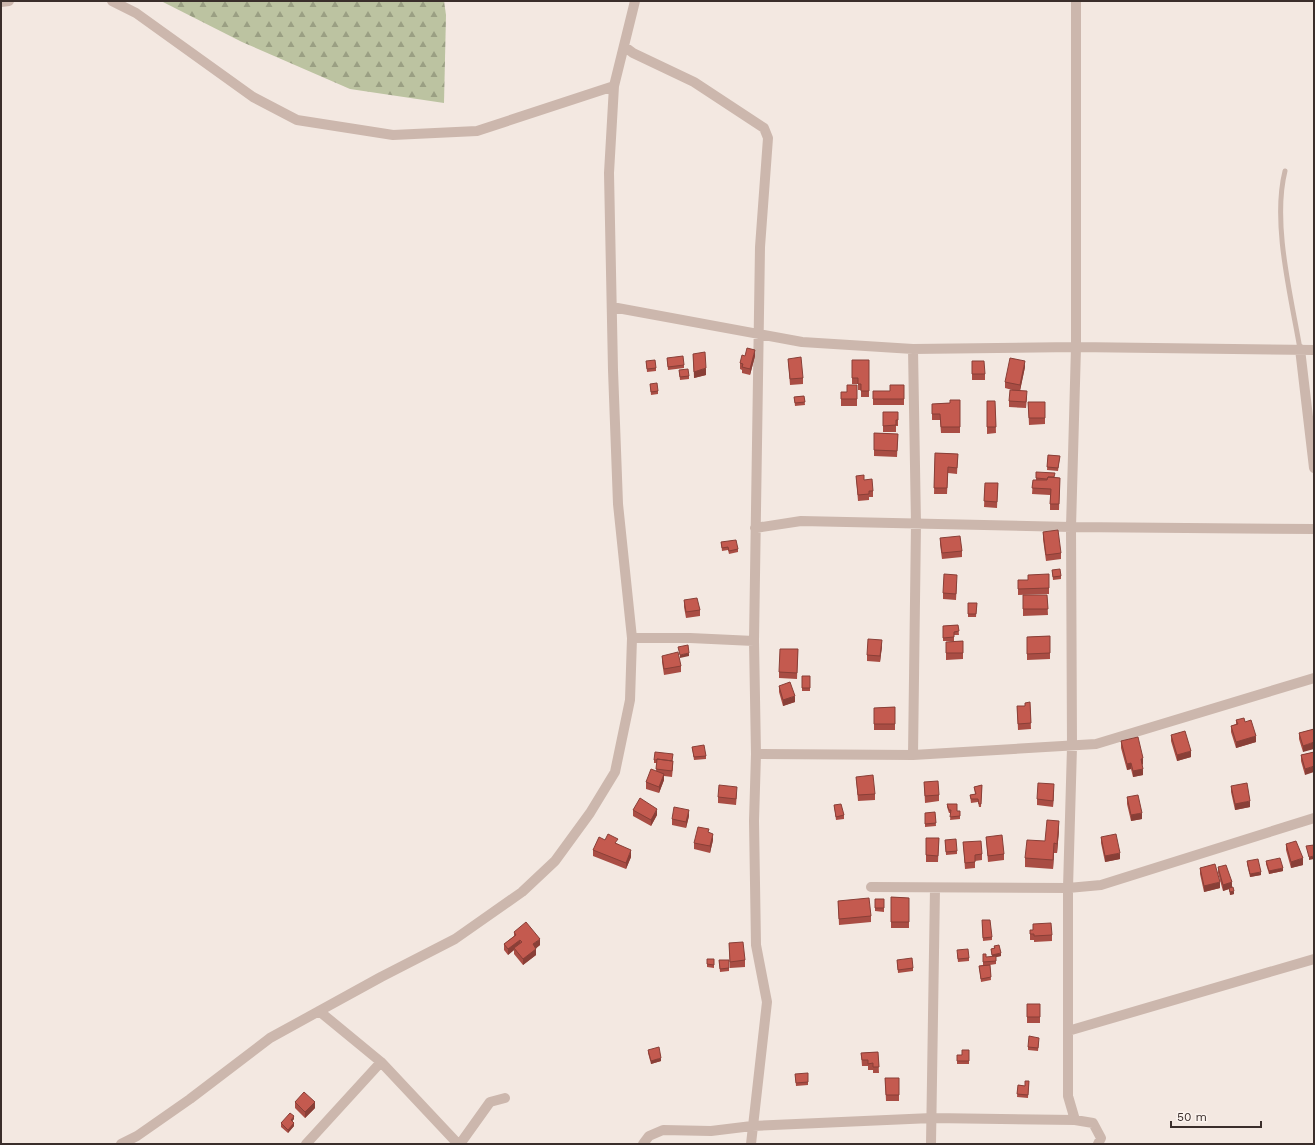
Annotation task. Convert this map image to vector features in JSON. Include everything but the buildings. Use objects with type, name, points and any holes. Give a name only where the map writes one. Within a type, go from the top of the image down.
[{"type":"street","points":[[1,2],[9,1]]},
{"type":"street","points":[[112,1],[136,13],[253,97],[297,120],[393,135],[477,131],[614,86]]},
{"type":"street","points":[[121,1144],[137,1136],[190,1099],[270,1038],[455,939],[522,892],[555,861],[590,813],[615,772],[630,700],[632,638],[618,504],[612,370],[609,173],[614,86],[625,47],[635,1]]},
{"type":"street","points":[[1075,1120],[1068,1096],[1068,888],[1072,747],[1071,527],[1076,347],[1076,1]]},
{"type":"street","points":[[625,47],[633,53],[694,82],[764,128],[768,138],[760,247],[754,641],[756,754],[754,821],[756,945],[767,1002],[751,1144]]},
{"type":"street","points":[[612,307],[802,342],[913,350],[1076,347],[1314,350]]},
{"type":"street","points":[[1300,349],[1314,468]]},
{"type":"street","points":[[913,350],[916,524],[913,755]]},
{"type":"street","points":[[755,528],[801,521],[1071,527],[1314,529]]},
{"type":"street","points":[[632,638],[690,638],[754,641]]},
{"type":"street","points":[[756,754],[913,755],[1072,747],[1096,744],[1314,678]]},
{"type":"street","points":[[871,887],[1068,888],[1101,885],[1314,818]]},
{"type":"street","points":[[931,1144],[935,888]]},
{"type":"street","points":[[1068,1031],[1314,959]]},
{"type":"street","points":[[318,1011],[381,1062],[459,1144],[490,1102],[505,1098]]},
{"type":"street","points":[[306,1144],[381,1062]]},
{"type":"street","points":[[643,1144],[649,1136],[663,1130],[711,1131],[752,1126],[932,1118],[1075,1120],[1093,1123],[1101,1138],[1098,1144]]},
{"type":"lane","points":[[1285,171],[1281,192],[1280,218],[1300,349]]},
{"type":"green space","points":[[161,1],[444,1],[446,15],[444,103],[350,89],[242,42]]}]
